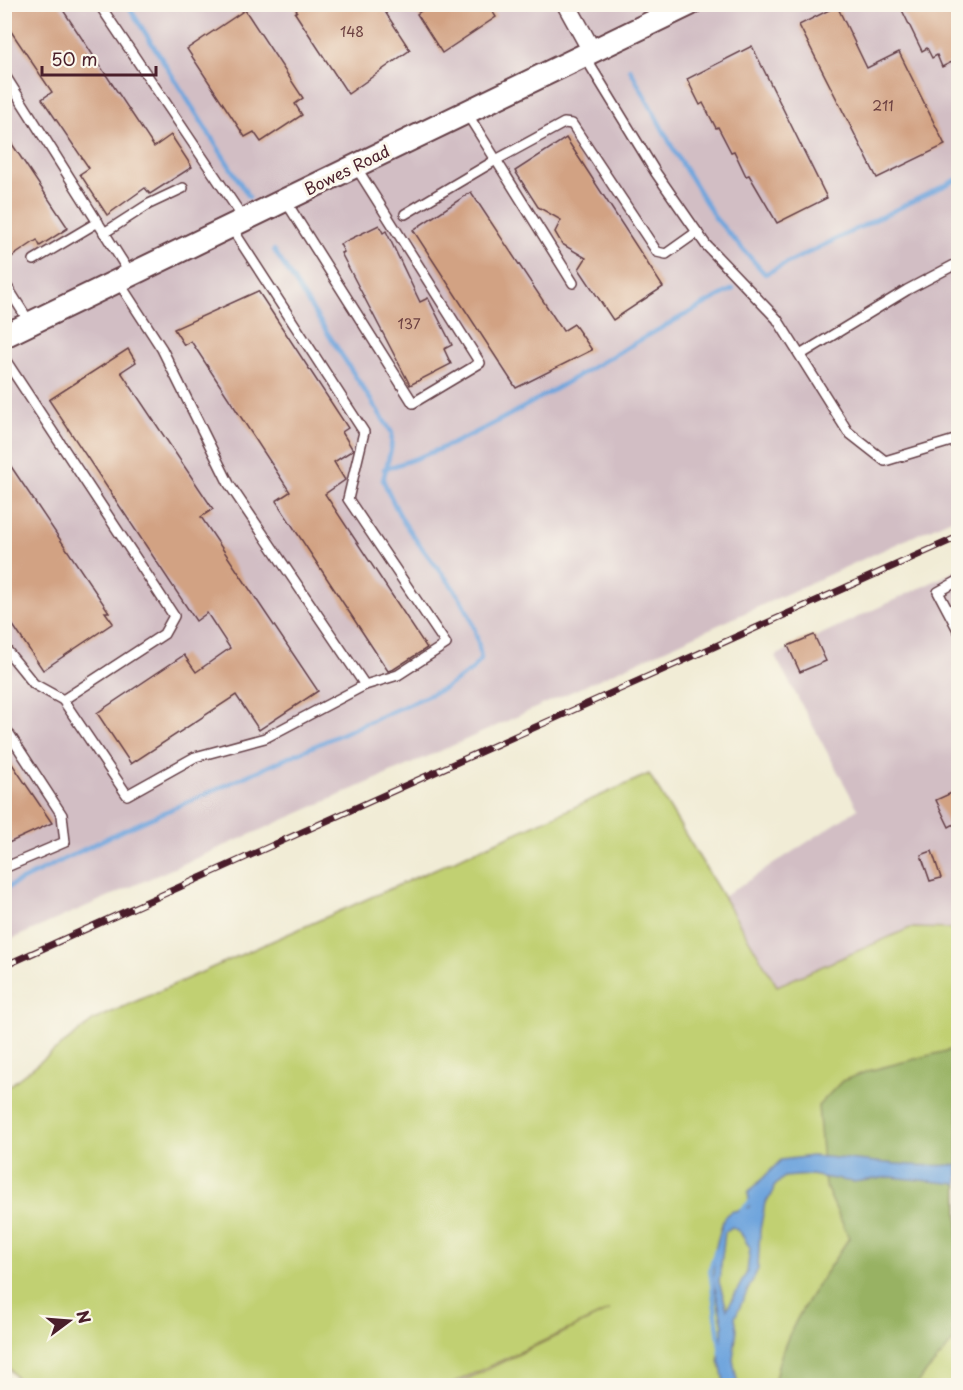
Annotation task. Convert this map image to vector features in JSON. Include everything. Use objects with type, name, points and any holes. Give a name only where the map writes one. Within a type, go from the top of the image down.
[{"type":"street","points":[[566,4],[588,53]]},
{"type":"street","name":"Bowes Road","points":[[4,336],[690,4]]},
{"type":"lane","points":[[4,647],[34,684],[63,700],[127,795],[195,757],[266,738],[365,685],[398,675],[446,644],[348,499],[364,432],[238,223],[99,4]]},
{"type":"lane","points":[[588,53],[656,173],[697,232],[777,319],[848,432],[885,461],[958,439]]},
{"type":"lane","points":[[4,74],[104,232],[124,278],[229,484],[365,685]]},
{"type":"lane","points":[[466,112],[573,283]]},
{"type":"lane","points":[[405,214],[558,124],[572,124],[657,252],[666,254],[697,232]]},
{"type":"lane","points":[[285,200],[413,403],[480,363],[355,166]]},
{"type":"lane","points":[[104,232],[149,204],[183,188]]},
{"type":"lane","points":[[34,260],[98,222]]},
{"type":"lane","points":[[800,355],[907,290],[958,263]]},
{"type":"lane","points":[[4,282],[30,323]]},
{"type":"lane","points":[[4,358],[174,616],[164,634],[63,700]]},
{"type":"lane","points":[[958,581],[939,592],[958,630]]},
{"type":"lane","points":[[4,726],[62,815],[64,842],[4,868]]},
{"type":"shaded area","points":[[5,5],[958,5],[958,516],[463,741],[5,942]]},
{"type":"shaded area","points":[[958,570],[958,929],[910,928],[777,986],[723,897],[858,809],[775,656]]},
{"type":"green space","points":[[649,774],[777,986],[910,928],[958,929],[958,1385],[455,1385],[610,1310],[449,1385],[21,1385],[5,1362],[4,1090],[94,1020]]},
{"type":"green space","points":[[958,1048],[958,1286],[955,1297],[954,1341],[915,1385],[774,1386],[778,1366],[793,1327],[814,1290],[849,1238],[825,1185],[818,1106],[842,1081],[868,1071]]},
{"type":"water","points":[[812,1156],[899,1164],[952,1165],[958,1166],[958,1184],[891,1177],[853,1182],[810,1175],[784,1177],[774,1187],[772,1195],[765,1203],[760,1230],[758,1269],[735,1317],[737,1329],[733,1360],[738,1385],[725,1385],[719,1360],[723,1325],[713,1279],[714,1253],[724,1217],[730,1212],[750,1207],[748,1193],[781,1160]],"holes":[[[732,1227],[740,1232],[750,1248],[747,1272],[727,1309],[719,1282],[725,1232]]]},
{"type":"building","points":[[4,4],[59,4],[154,147],[171,135],[192,167],[150,194],[145,188],[107,215],[80,174],[89,168],[42,99],[52,92],[4,21]]},
{"type":"building","points":[[292,4],[380,4],[410,50],[348,94],[295,13],[297,11]]},
{"type":"building","points":[[431,4],[488,4],[496,17],[442,53],[417,14]]},
{"type":"building","points":[[899,4],[958,4],[958,59],[942,67],[937,55],[932,58],[927,48],[922,51]]},
{"type":"building","points":[[837,6],[867,68],[899,52],[945,145],[877,178],[799,25]]},
{"type":"building","points":[[245,10],[303,98],[295,104],[302,115],[261,142],[254,132],[245,137],[187,49]]},
{"type":"building","points":[[752,46],[827,198],[777,223],[749,175],[746,176],[734,151],[731,152],[718,127],[716,128],[703,103],[700,105],[687,79]]},
{"type":"building","points":[[4,132],[68,228],[40,246],[37,240],[4,262]]},
{"type":"building","points":[[566,138],[663,287],[613,320],[579,269],[586,258],[562,244],[555,232],[561,220],[538,207],[515,171]]},
{"type":"building","points":[[471,192],[563,331],[574,324],[592,350],[516,388],[413,230]]},
{"type":"building","points":[[379,225],[383,233],[386,231],[420,302],[428,298],[452,345],[444,349],[451,364],[410,385],[341,253],[344,252],[340,244]]},
{"type":"building","points":[[258,291],[348,428],[342,432],[353,450],[334,462],[345,480],[325,494],[427,648],[394,669],[388,671],[276,501],[290,492],[191,341],[184,345],[174,329]]},
{"type":"building","points":[[128,349],[136,362],[121,372],[213,509],[201,517],[318,691],[259,730],[236,695],[131,764],[97,713],[184,655],[196,672],[230,648],[207,613],[196,621],[49,400]]},
{"type":"building","points":[[4,456],[109,612],[105,612],[113,623],[43,670],[4,612]]},
{"type":"building","points":[[814,635],[826,661],[800,672],[788,646]]},
{"type":"building","points":[[4,752],[52,823],[4,845]]},
{"type":"building","points":[[958,790],[958,822],[949,827],[936,800]]},
{"type":"building","points":[[932,851],[941,878],[930,881],[921,855]]},
{"type":"waterway","points":[[127,4],[249,197]]},
{"type":"waterway","points":[[630,69],[676,154],[716,219],[765,274],[958,179]]},
{"type":"waterway","points":[[4,889],[113,835],[445,688],[472,670],[481,659],[477,637],[463,603],[405,524],[383,480],[391,449],[392,433],[274,250]]},
{"type":"waterway","points":[[384,469],[486,428],[733,289]]},
{"type":"waterway","points":[[741,1211],[754,1198]]},
{"type":"waterway","points":[[716,1250],[710,1269],[721,1354]]},
{"type":"railway","points":[[4,966],[958,537]]}]
